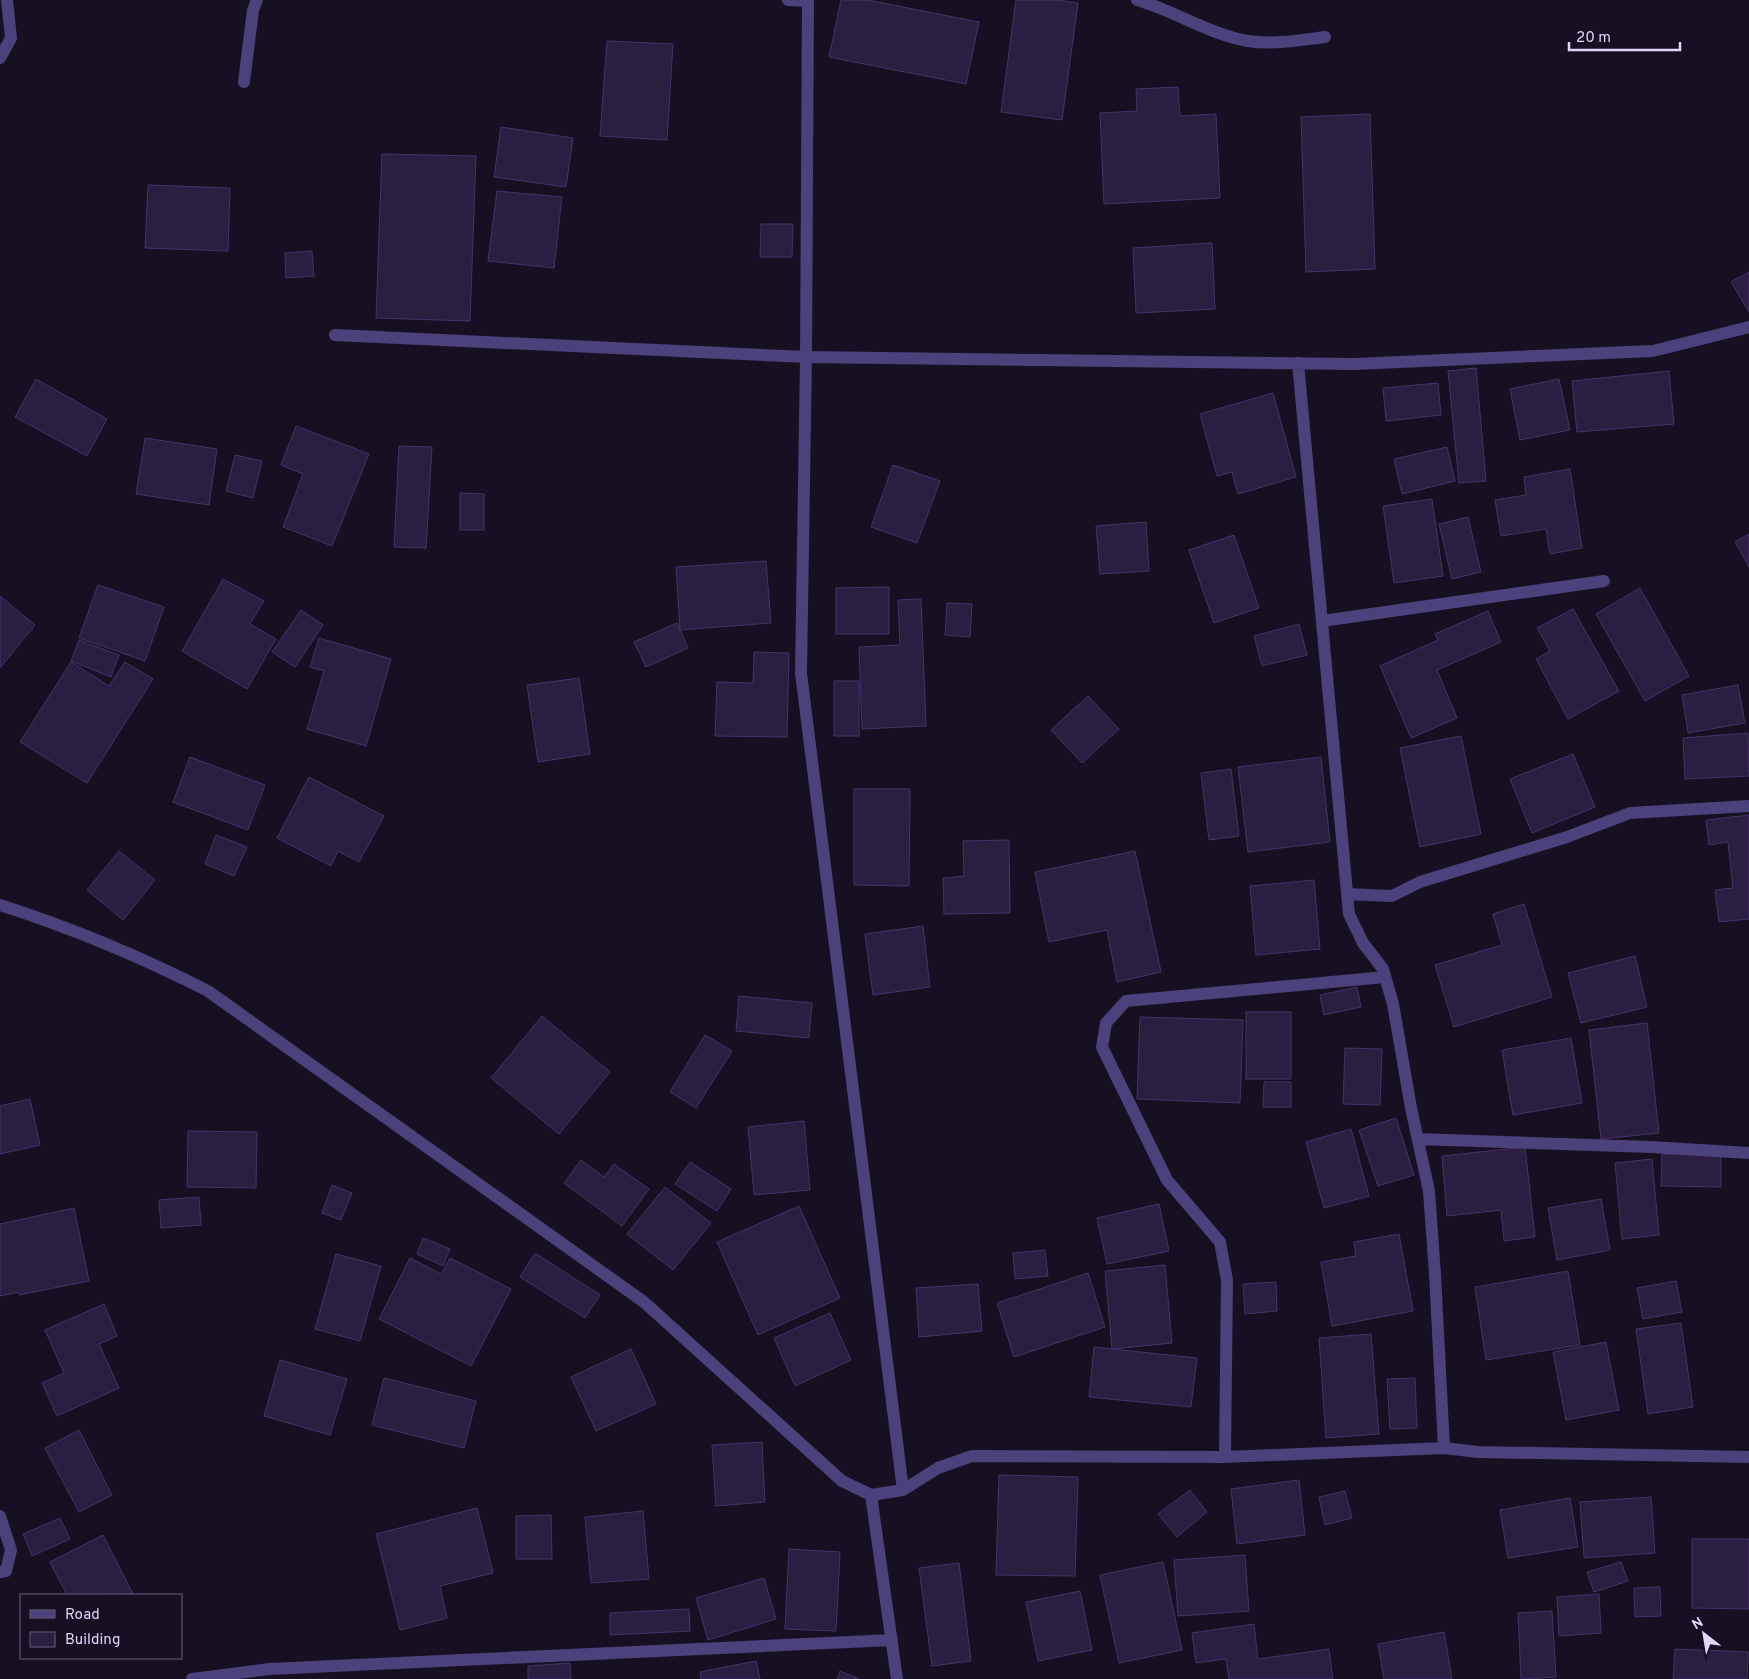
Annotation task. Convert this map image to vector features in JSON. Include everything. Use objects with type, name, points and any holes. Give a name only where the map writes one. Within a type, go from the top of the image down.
[{"type":"street","points":[[0,58],[11,38],[7,0]]},
{"type":"street","points":[[244,82],[253,10],[257,0]]},
{"type":"street","points":[[788,0],[808,0],[806,357],[801,673],[903,1490]]},
{"type":"street","points":[[1137,0],[1158,6],[1201,27],[1249,41],[1325,37]]},
{"type":"street","points":[[335,335],[806,357],[1354,364],[1653,351],[1749,327]]},
{"type":"street","points":[[1298,363],[1349,914],[1363,943],[1383,969],[1386,977],[1393,1004],[1429,1191],[1436,1274],[1444,1448]]},
{"type":"street","points":[[1322,621],[1604,581]]},
{"type":"street","points":[[1347,894],[1392,896],[1420,882],[1566,837],[1630,813],[1749,806]]},
{"type":"street","points":[[0,905],[90,935],[146,959],[208,991],[644,1302],[842,1481],[871,1496],[903,1490],[938,1468],[972,1456],[1225,1458],[1444,1448],[1478,1452],[1749,1457]]},
{"type":"street","points":[[1225,1458],[1227,1280],[1220,1242],[1167,1180],[1102,1047],[1106,1023],[1126,1001],[1386,977]]},
{"type":"street","points":[[1418,1139],[1651,1147],[1749,1153]]},
{"type":"street","points":[[871,1496],[898,1679]]},
{"type":"street","points":[[0,1516],[11,1550],[6,1570],[0,1572]]},
{"type":"street","points":[[192,1679],[269,1669],[892,1640]]},
{"type":"building","points":[[841,0],[867,0],[979,22],[966,84],[829,57]]},
{"type":"building","points":[[1016,0],[1057,0],[1078,3],[1062,120],[1001,112]]},
{"type":"building","points":[[607,41],[673,44],[667,140],[600,136]]},
{"type":"building","points":[[1178,87],[1180,116],[1216,114],[1220,198],[1104,204],[1100,113],[1137,111],[1136,89]]},
{"type":"building","points":[[1370,114],[1375,269],[1306,272],[1301,117]]},
{"type":"building","points":[[501,127],[573,138],[566,187],[494,177]]},
{"type":"building","points":[[382,154],[476,156],[470,321],[376,318]]},
{"type":"building","points":[[148,185],[230,188],[228,251],[145,248]]},
{"type":"building","points":[[497,191],[562,197],[554,268],[488,261]]},
{"type":"building","points":[[761,224],[793,224],[792,257],[760,257]]},
{"type":"building","points":[[1212,243],[1215,309],[1136,313],[1133,248]]},
{"type":"building","points":[[312,251],[314,276],[286,278],[285,253]]},
{"type":"building","points":[[1749,272],[1749,312],[1731,282]]},
{"type":"building","points":[[1476,368],[1486,481],[1459,483],[1448,371]]},
{"type":"building","points":[[1669,371],[1674,424],[1577,432],[1572,381]]},
{"type":"building","points":[[36,379],[107,419],[87,456],[15,417]]},
{"type":"building","points":[[1559,379],[1570,430],[1520,440],[1510,389]]},
{"type":"building","points":[[1438,383],[1441,415],[1386,421],[1383,388]]},
{"type":"building","points":[[1273,393],[1296,477],[1238,494],[1232,472],[1217,476],[1200,414]]},
{"type":"building","points":[[296,426],[369,454],[332,546],[283,527],[303,474],[281,465]]},
{"type":"building","points":[[145,438],[217,449],[209,505],[136,494]]},
{"type":"building","points":[[399,446],[432,447],[426,548],[394,547]]},
{"type":"building","points":[[1447,447],[1455,481],[1402,494],[1394,459]]},
{"type":"building","points":[[235,455],[262,461],[253,498],[226,491]]},
{"type":"building","points":[[893,465],[940,481],[917,543],[871,527]]},
{"type":"building","points":[[1570,469],[1582,548],[1550,554],[1546,529],[1501,536],[1495,500],[1526,495],[1524,477]]},
{"type":"building","points":[[460,493],[484,494],[484,530],[460,530]]},
{"type":"building","points":[[1432,499],[1443,576],[1394,583],[1383,506]]},
{"type":"building","points":[[1468,517],[1481,572],[1452,579],[1439,524]]},
{"type":"building","points":[[1146,522],[1149,571],[1100,574],[1096,526]]},
{"type":"building","points":[[1749,534],[1749,567],[1735,542]]},
{"type":"building","points":[[1234,535],[1259,608],[1214,623],[1189,550]]},
{"type":"building","points":[[766,561],[771,623],[680,630],[676,567]]},
{"type":"building","points":[[223,579],[264,601],[250,624],[276,639],[247,689],[182,651]]},
{"type":"building","points":[[98,585],[164,607],[145,661],[79,638]]},
{"type":"building","points":[[889,587],[889,634],[836,634],[836,588]]},
{"type":"building","points":[[1640,588],[1689,676],[1645,701],[1596,614]]},
{"type":"building","points":[[0,596],[35,625],[0,668]]},
{"type":"building","points":[[921,599],[926,726],[862,729],[859,647],[900,645],[898,600]]},
{"type":"building","points":[[947,603],[972,604],[970,637],[945,635]]},
{"type":"building","points":[[1573,609],[1619,691],[1568,719],[1536,659],[1550,651],[1537,628]]},
{"type":"building","points":[[301,610],[323,625],[295,667],[272,652]]},
{"type":"building","points":[[1488,611],[1501,642],[1437,670],[1457,718],[1411,738],[1380,666],[1438,640],[1435,634]]},
{"type":"building","points":[[677,623],[688,648],[646,667],[634,642]]},
{"type":"building","points":[[1299,624],[1307,655],[1262,666],[1254,636]]},
{"type":"building","points":[[319,638],[391,659],[366,746],[307,729],[324,671],[310,667]]},
{"type":"building","points":[[79,640],[119,655],[111,677],[71,661]]},
{"type":"building","points":[[754,652],[789,653],[787,737],[715,736],[717,682],[753,683]]},
{"type":"building","points":[[71,662],[109,686],[125,662],[153,679],[87,783],[20,742]]},
{"type":"building","points":[[579,678],[590,754],[538,762],[527,685]]},
{"type":"building","points":[[834,681],[859,681],[859,736],[834,736]]},
{"type":"building","points":[[1738,685],[1745,723],[1688,733],[1682,695]]},
{"type":"building","points":[[1088,696],[1119,729],[1082,763],[1051,730]]},
{"type":"building","points":[[1748,733],[1749,776],[1685,779],[1683,738]]},
{"type":"building","points":[[1461,736],[1481,834],[1420,847],[1400,748]]},
{"type":"building","points":[[1573,754],[1595,807],[1532,833],[1510,779]]},
{"type":"building","points":[[190,757],[265,785],[248,830],[173,802]]},
{"type":"building","points":[[1321,757],[1330,842],[1248,852],[1238,767]]},
{"type":"building","points":[[1231,769],[1239,836],[1209,840],[1201,773]]},
{"type":"building","points":[[309,777],[384,816],[359,862],[338,851],[331,866],[277,838]]},
{"type":"building","points":[[854,789],[910,789],[909,886],[854,885]]},
{"type":"building","points":[[1749,815],[1749,919],[1719,922],[1715,890],[1733,888],[1728,842],[1709,845],[1706,820]]},
{"type":"building","points":[[216,835],[247,847],[234,876],[205,864]]},
{"type":"building","points":[[1009,840],[1010,913],[944,914],[943,878],[964,876],[963,841]]},
{"type":"building","points":[[119,851],[155,880],[123,920],[87,890]]},
{"type":"building","points":[[1135,851],[1161,972],[1117,982],[1107,930],[1049,942],[1035,872]]},
{"type":"building","points":[[1314,880],[1320,949],[1256,955],[1250,886]]},
{"type":"building","points":[[1524,904],[1552,997],[1454,1027],[1435,965],[1502,945],[1493,914]]},
{"type":"building","points":[[923,926],[930,987],[873,995],[865,934]]},
{"type":"building","points":[[1635,956],[1647,1007],[1581,1023],[1568,973]]},
{"type":"building","points":[[1357,987],[1361,1007],[1324,1015],[1320,995]]},
{"type":"building","points":[[739,996],[812,1003],[809,1038],[736,1031]]},
{"type":"building","points":[[1246,1012],[1291,1012],[1291,1079],[1246,1079]]},
{"type":"building","points":[[542,1016],[610,1072],[559,1134],[491,1078]]},
{"type":"building","points":[[1140,1017],[1243,1020],[1240,1103],[1137,1099]]},
{"type":"building","points":[[1647,1023],[1659,1133],[1601,1139],[1589,1030]]},
{"type":"building","points":[[705,1035],[732,1051],[696,1108],[670,1092]]},
{"type":"building","points":[[1571,1038],[1582,1103],[1513,1115],[1502,1050]]},
{"type":"building","points":[[1345,1048],[1382,1049],[1380,1105],[1343,1104]]},
{"type":"building","points":[[1264,1082],[1291,1082],[1291,1107],[1263,1107]]},
{"type":"building","points":[[30,1099],[40,1145],[0,1154],[0,1106]]},
{"type":"building","points":[[1396,1118],[1414,1175],[1378,1186],[1359,1130]]},
{"type":"building","points":[[804,1121],[810,1190],[754,1195],[748,1127]]},
{"type":"building","points":[[1351,1129],[1369,1196],[1324,1208],[1306,1142]]},
{"type":"building","points":[[188,1131],[257,1132],[256,1188],[187,1187]]},
{"type":"building","points":[[1525,1147],[1535,1237],[1504,1241],[1501,1210],[1447,1216],[1442,1156]]},
{"type":"building","points":[[1662,1154],[1721,1155],[1721,1187],[1661,1186]]},
{"type":"building","points":[[1652,1159],[1659,1235],[1622,1239],[1615,1163]]},
{"type":"building","points":[[581,1160],[604,1177],[614,1164],[649,1189],[622,1226],[564,1183]]},
{"type":"building","points":[[690,1162],[731,1189],[717,1211],[675,1184]]},
{"type":"building","points":[[332,1185],[352,1193],[341,1220],[322,1213]]},
{"type":"building","points":[[665,1187],[711,1223],[673,1270],[627,1234]]},
{"type":"building","points":[[199,1197],[201,1225],[161,1228],[159,1200]]},
{"type":"building","points":[[1601,1199],[1610,1250],[1557,1260],[1548,1208]]},
{"type":"building","points":[[1159,1204],[1169,1251],[1107,1264],[1097,1218]]},
{"type":"building","points":[[799,1206],[840,1298],[758,1335],[717,1242]]},
{"type":"building","points":[[74,1208],[89,1281],[19,1295],[19,1292],[0,1296],[0,1224]]},
{"type":"building","points":[[1399,1234],[1413,1311],[1332,1326],[1321,1262],[1356,1256],[1354,1242]]},
{"type":"building","points":[[423,1238],[450,1249],[443,1266],[417,1254]]},
{"type":"building","points":[[1045,1250],[1048,1276],[1015,1279],[1013,1253]]},
{"type":"building","points":[[535,1253],[600,1295],[585,1318],[520,1277]]},
{"type":"building","points":[[336,1254],[381,1266],[360,1341],[315,1329]]},
{"type":"building","points":[[410,1258],[441,1274],[450,1258],[511,1289],[471,1366],[379,1319]]},
{"type":"building","points":[[1165,1265],[1172,1343],[1112,1349],[1105,1271]]},
{"type":"building","points":[[1568,1271],[1580,1345],[1486,1360],[1475,1287]]},
{"type":"building","points":[[1088,1273],[1105,1327],[1014,1357],[997,1303]]},
{"type":"building","points":[[1676,1281],[1682,1312],[1643,1319],[1637,1288]]},
{"type":"building","points":[[1276,1282],[1277,1311],[1245,1314],[1243,1284]]},
{"type":"building","points":[[978,1284],[982,1331],[919,1337],[916,1288]]},
{"type":"building","points":[[104,1304],[117,1336],[99,1344],[119,1388],[57,1416],[42,1383],[64,1373],[45,1330]]},
{"type":"building","points":[[830,1313],[851,1360],[795,1386],[774,1338]]},
{"type":"building","points":[[1681,1323],[1693,1407],[1648,1414],[1636,1329]]},
{"type":"building","points":[[1371,1334],[1379,1434],[1326,1438],[1319,1338]]},
{"type":"building","points":[[1606,1342],[1619,1410],[1566,1420],[1553,1352]]},
{"type":"building","points":[[1094,1347],[1197,1358],[1191,1407],[1089,1397]]},
{"type":"building","points":[[631,1349],[656,1404],[596,1431],[571,1377]]},
{"type":"building","points":[[280,1360],[347,1379],[330,1435],[264,1416]]},
{"type":"building","points":[[384,1378],[476,1401],[464,1448],[372,1425]]},
{"type":"building","points":[[1415,1378],[1417,1428],[1390,1429],[1387,1379]]},
{"type":"building","points":[[79,1430],[112,1495],[79,1512],[45,1448]]},
{"type":"building","points":[[762,1442],[765,1502],[716,1506],[712,1445]]},
{"type":"building","points":[[999,1475],[1078,1477],[1075,1576],[996,1575]]},
{"type":"building","points":[[1299,1480],[1305,1535],[1237,1544],[1231,1489]]},
{"type":"building","points":[[1190,1490],[1207,1512],[1177,1537],[1158,1514]]},
{"type":"building","points":[[1345,1491],[1352,1518],[1325,1525],[1319,1497]]},
{"type":"building","points":[[1651,1497],[1655,1553],[1584,1558],[1580,1502]]},
{"type":"building","points":[[1570,1498],[1578,1547],[1508,1558],[1500,1510]]},
{"type":"building","points":[[477,1508],[493,1573],[440,1586],[447,1618],[400,1630],[376,1534]]},
{"type":"building","points":[[643,1511],[649,1579],[591,1583],[585,1517]]},
{"type":"building","points":[[551,1515],[552,1559],[516,1559],[516,1516]]},
{"type":"building","points":[[60,1518],[70,1539],[32,1556],[23,1534]]},
{"type":"building","points":[[103,1535],[133,1594],[66,1594],[50,1562]]},
{"type":"building","points":[[1692,1539],[1749,1539],[1749,1609],[1692,1608]]},
{"type":"building","points":[[789,1549],[840,1552],[836,1631],[785,1629]]},
{"type":"building","points":[[1245,1555],[1249,1611],[1178,1616],[1174,1560]]},
{"type":"building","points":[[1163,1562],[1182,1650],[1119,1663],[1100,1575]]},
{"type":"building","points":[[1621,1562],[1628,1581],[1594,1592],[1587,1572]]},
{"type":"building","points":[[959,1563],[971,1661],[932,1666],[919,1568]]},
{"type":"building","points":[[764,1578],[776,1619],[708,1640],[696,1598]]},
{"type":"building","points":[[1660,1587],[1661,1616],[1635,1617],[1634,1588]]},
{"type":"building","points":[[1080,1591],[1092,1650],[1038,1661],[1026,1602]]},
{"type":"building","points":[[1599,1594],[1601,1633],[1559,1636],[1557,1597]]},
{"type":"building","points":[[689,1609],[690,1631],[610,1635],[610,1613]]},
{"type":"building","points":[[1552,1611],[1556,1677],[1521,1679],[1518,1613]]},
{"type":"building","points":[[1254,1624],[1258,1659],[1329,1649],[1333,1679],[1229,1679],[1226,1659],[1196,1663],[1192,1633]]},
{"type":"building","points":[[1444,1632],[1452,1679],[1384,1679],[1378,1644]]},
{"type":"building","points":[[1675,1649],[1748,1652],[1747,1679],[1673,1679]]},
{"type":"building","points":[[756,1661],[760,1679],[701,1679],[700,1672]]},
{"type":"building","points":[[570,1663],[571,1679],[528,1679],[528,1666]]},
{"type":"building","points":[[840,1671],[859,1679],[837,1679]]}]
